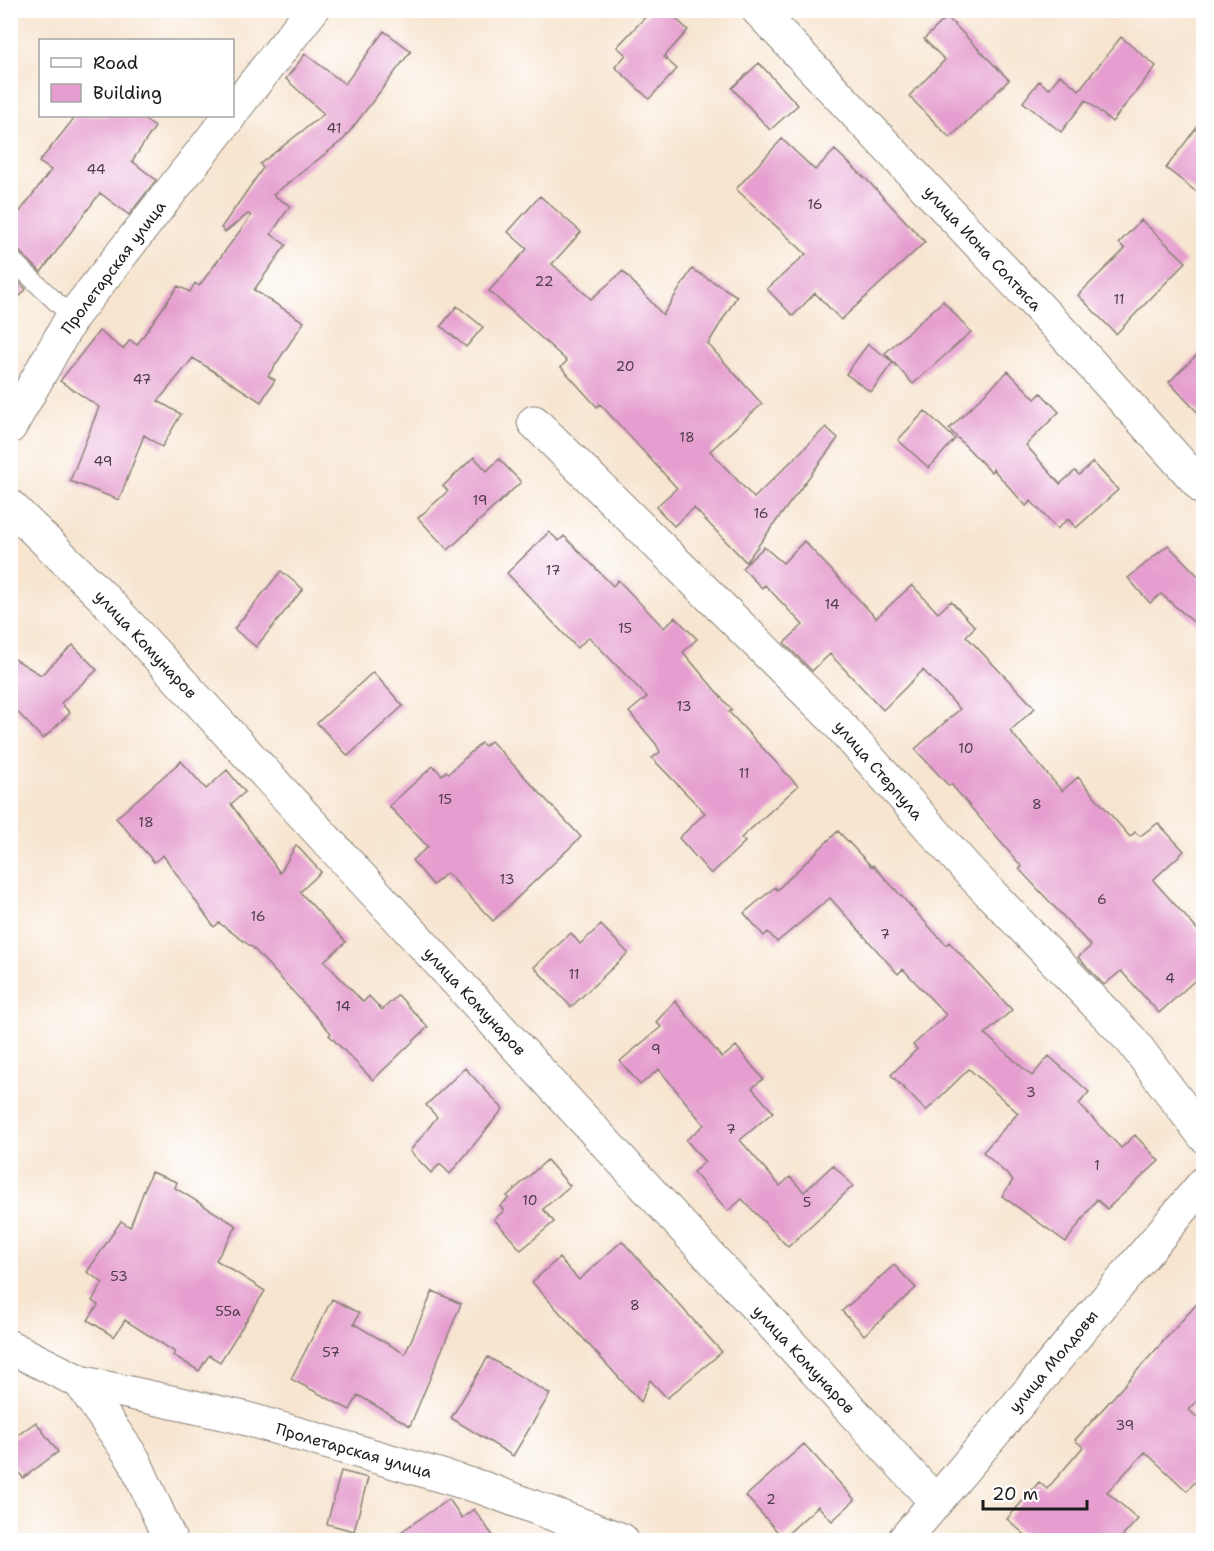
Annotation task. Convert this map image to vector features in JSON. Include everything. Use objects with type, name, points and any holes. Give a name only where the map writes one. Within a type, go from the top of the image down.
[{"type":"street","points":[[234,109],[312,10]]},
{"type":"street","name":"улица Иона Солтыса","points":[[758,10],[1066,336],[1203,489]]},
{"type":"street","name":"Пролетарская улица","points":[[10,427],[72,317],[229,117]]},
{"type":"street","name":"улица Стерпула","points":[[534,422],[835,720],[967,869],[1132,1041],[1203,1136]]},
{"type":"street","name":"улица Комунаров","points":[[10,506],[110,604],[935,1501]]},
{"type":"street","name":"улица Молдовы","points":[[904,1540],[1203,1183]]},
{"type":"street","name":"Пролетарская улица","points":[[10,1347],[80,1382],[251,1420],[483,1488],[622,1540]]},
{"type":"street","name":"Пролетарская улица","points":[[80,1382],[134,1460],[170,1540]]},
{"type":"lane","points":[[10,258],[72,317]]},
{"type":"building","points":[[652,10],[667,10],[688,30],[664,57],[677,69],[649,99],[615,67],[626,55],[617,47]]},
{"type":"building","points":[[947,17],[1009,80],[950,138],[909,96],[945,60],[924,39]]},
{"type":"building","points":[[384,31],[411,51],[344,139],[273,195],[290,206],[271,234],[286,245],[254,290],[304,322],[268,376],[275,380],[261,402],[193,358],[158,401],[181,414],[162,447],[144,435],[119,500],[70,481],[99,407],[60,381],[99,331],[123,349],[130,340],[137,345],[178,286],[190,292],[195,283],[199,286],[251,216],[248,214],[225,232],[221,228],[263,168],[260,164],[324,114],[286,79],[305,54],[345,84]]},
{"type":"building","points":[[1121,37],[1156,66],[1112,122],[1086,100],[1061,132],[1023,102],[1039,81],[1049,89],[1060,75],[1079,90]]},
{"type":"building","points":[[759,63],[798,105],[770,130],[732,88]]},
{"type":"building","points":[[75,117],[140,117],[155,127],[132,161],[156,180],[129,215],[100,193],[41,272],[18,250],[10,247],[10,225],[51,170],[39,162]]},
{"type":"building","points":[[1203,119],[1203,197],[1166,168]]},
{"type":"building","points":[[782,139],[815,170],[835,150],[868,181],[925,242],[841,320],[815,293],[793,316],[767,289],[806,254],[736,189]]},
{"type":"building","points":[[540,196],[581,232],[552,264],[591,299],[623,271],[663,315],[692,269],[737,296],[708,344],[762,404],[710,451],[754,498],[826,427],[838,438],[746,562],[694,508],[674,526],[656,507],[677,488],[600,404],[597,407],[561,367],[567,361],[489,291],[527,249],[508,232]]},
{"type":"building","points":[[1141,220],[1186,262],[1116,334],[1078,295],[1125,249],[1119,243]]},
{"type":"building","points":[[10,274],[26,289],[10,308]]},
{"type":"building","points":[[943,301],[971,332],[913,384],[885,353]]},
{"type":"building","points":[[457,306],[483,327],[466,347],[441,326]]},
{"type":"building","points":[[868,344],[893,362],[871,392],[846,374]]},
{"type":"building","points":[[1203,349],[1203,418],[1169,382]]},
{"type":"building","points":[[1008,371],[1035,399],[1041,393],[1059,412],[1026,445],[1060,484],[1075,471],[1079,475],[1093,462],[1118,490],[1076,528],[1068,519],[1057,529],[1031,501],[1026,506],[993,469],[991,472],[949,429]]},
{"type":"building","points":[[925,411],[955,439],[929,468],[898,440]]},
{"type":"building","points":[[474,457],[487,471],[499,459],[521,482],[448,550],[418,518],[448,491],[443,486]]},
{"type":"building","points":[[549,532],[559,541],[564,536],[613,586],[618,580],[664,628],[675,617],[697,639],[683,652],[732,710],[729,712],[798,786],[741,838],[745,842],[711,874],[679,838],[705,813],[652,758],[660,752],[656,744],[629,712],[647,697],[589,637],[577,648],[507,573]]},
{"type":"building","points":[[804,541],[876,618],[912,585],[938,613],[951,601],[975,627],[966,636],[1035,708],[1010,731],[1062,791],[1078,777],[1130,837],[1135,832],[1140,836],[1158,823],[1184,851],[1153,880],[1203,936],[1203,973],[1159,1013],[1121,971],[1104,985],[1078,957],[1091,946],[1019,869],[1022,867],[951,784],[949,786],[915,749],[960,709],[923,670],[883,710],[830,654],[812,671],[784,643],[803,625],[765,585],[762,588],[742,568],[764,547],[783,563]]},
{"type":"building","points":[[1168,545],[1203,581],[1203,630],[1161,594],[1150,603],[1128,578]]},
{"type":"building","points":[[281,571],[303,589],[256,647],[234,629]]},
{"type":"building","points":[[73,645],[97,670],[61,703],[70,713],[43,739],[10,704],[10,656],[41,675]]},
{"type":"building","points":[[373,672],[403,706],[348,756],[317,723]]},
{"type":"building","points":[[491,741],[581,837],[493,921],[447,873],[433,885],[412,860],[428,847],[389,806],[433,766],[442,775],[446,771],[449,773],[481,743],[485,746]]},
{"type":"building","points":[[181,761],[206,789],[227,770],[245,792],[231,804],[280,873],[296,845],[321,872],[300,892],[346,942],[324,961],[363,1002],[369,996],[382,1010],[398,995],[428,1027],[373,1080],[329,1035],[331,1033],[253,948],[219,923],[214,927],[163,855],[154,862],[116,818]]},
{"type":"building","points":[[838,831],[872,867],[873,865],[946,945],[949,942],[1012,1010],[985,1034],[1032,1076],[1049,1056],[1089,1092],[1079,1104],[1121,1148],[1135,1135],[1159,1161],[1107,1209],[1097,1199],[1066,1242],[1002,1196],[1013,1180],[983,1152],[1018,1113],[969,1069],[926,1111],[891,1075],[917,1049],[913,1045],[946,1015],[903,969],[898,974],[830,898],[777,942],[768,932],[764,936],[744,913],[775,887],[777,890]]},
{"type":"building","points":[[601,925],[628,953],[571,1007],[534,967],[571,933],[580,944]]},
{"type":"building","points":[[675,1001],[722,1058],[736,1046],[763,1079],[752,1088],[773,1112],[740,1140],[780,1186],[790,1177],[804,1192],[833,1165],[853,1186],[788,1247],[742,1199],[728,1211],[693,1172],[705,1162],[686,1140],[704,1125],[659,1069],[640,1085],[620,1061],[661,1027],[656,1022]]},
{"type":"building","points":[[465,1068],[503,1109],[450,1174],[440,1164],[431,1173],[410,1151],[437,1117],[426,1105]]},
{"type":"building","points":[[547,1160],[570,1186],[543,1209],[554,1222],[521,1250],[494,1219],[504,1211],[500,1206],[509,1198],[507,1196]]},
{"type":"building","points":[[151,1172],[177,1182],[175,1188],[237,1226],[216,1260],[265,1291],[220,1362],[209,1355],[199,1371],[173,1355],[175,1352],[125,1320],[114,1337],[88,1320],[98,1305],[92,1301],[103,1283],[87,1272],[121,1221],[130,1227]]},
{"type":"building","points":[[622,1241],[722,1352],[667,1398],[650,1380],[641,1402],[532,1282],[559,1258],[579,1280]]},
{"type":"building","points":[[894,1265],[916,1288],[864,1335],[842,1311]]},
{"type":"building","points":[[433,1291],[461,1304],[410,1426],[358,1395],[350,1410],[291,1379],[332,1299],[359,1313],[354,1324],[405,1354]]},
{"type":"building","points":[[1203,1297],[1203,1394],[1189,1410],[1203,1423],[1203,1473],[1187,1491],[1145,1452],[1107,1492],[1138,1519],[1119,1540],[1031,1540],[1007,1519],[1039,1482],[1047,1489],[1083,1447],[1075,1440]]},
{"type":"building","points":[[488,1357],[550,1394],[513,1456],[451,1418]]},
{"type":"building","points":[[36,1422],[58,1452],[23,1478],[10,1461],[10,1441]]},
{"type":"building","points":[[804,1444],[855,1500],[832,1521],[818,1506],[783,1538],[746,1496]]},
{"type":"building","points":[[341,1471],[368,1478],[354,1531],[327,1524]]},
{"type":"building","points":[[449,1499],[462,1518],[474,1509],[496,1540],[389,1540]]}]
